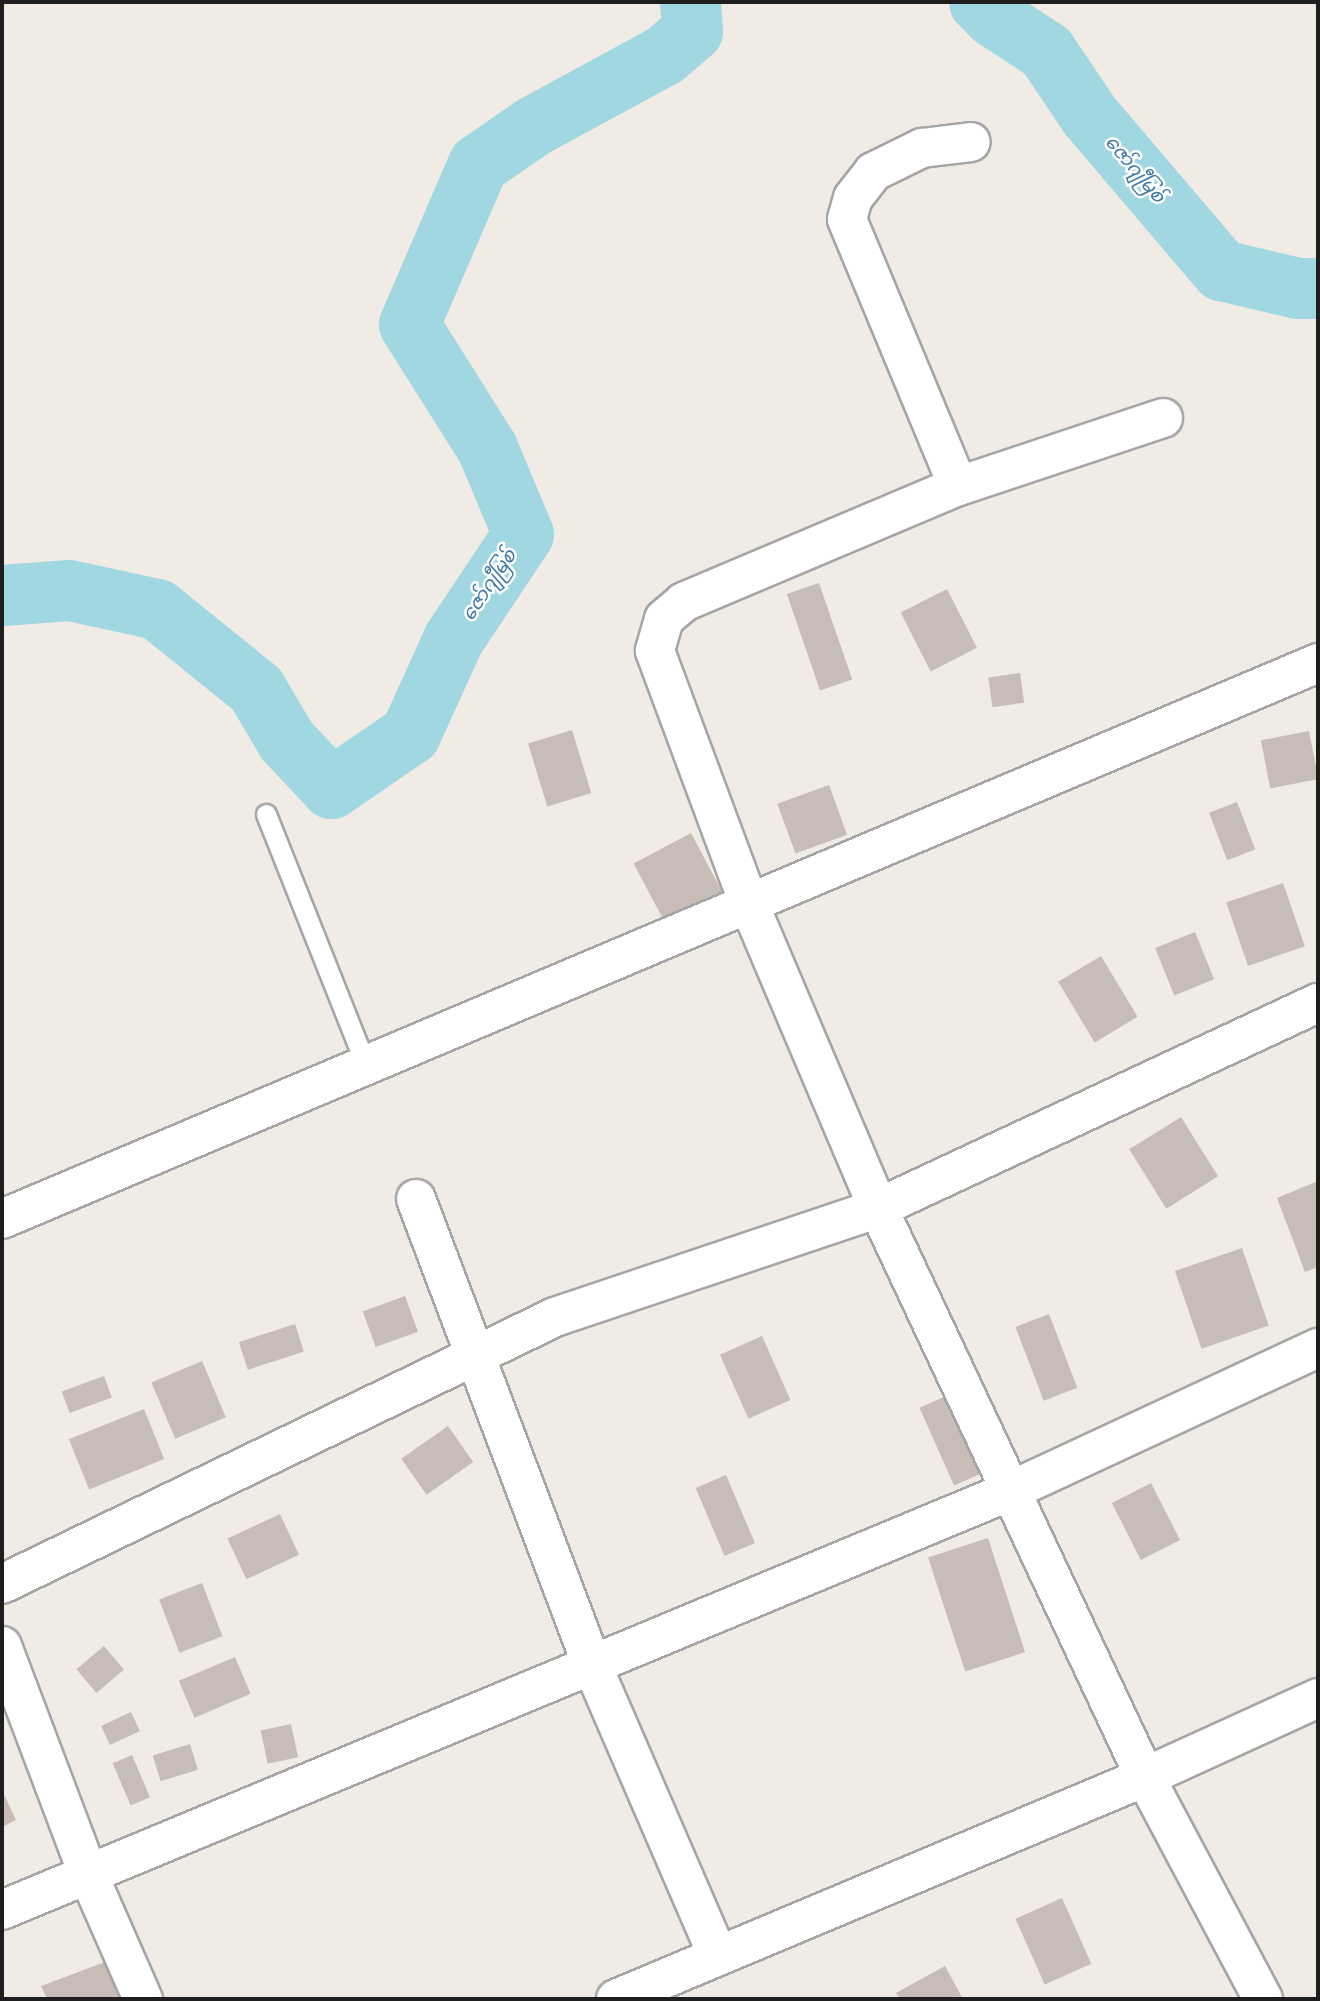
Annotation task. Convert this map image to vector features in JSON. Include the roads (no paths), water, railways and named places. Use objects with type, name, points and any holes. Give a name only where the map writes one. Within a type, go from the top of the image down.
[{"type":"street","points":[[958,486],[848,219],[853,198],[873,172],[922,148],[971,142]]},
{"type":"street","points":[[1163,418],[958,486],[684,602],[664,619],[655,651],[750,904],[878,1208],[1145,1777],[1263,1999]]},
{"type":"street","points":[[2,1219],[1318,663]]},
{"type":"street","points":[[2,1584],[555,1317],[878,1208],[1318,1003]]},
{"type":"street","points":[[416,1199],[472,1356],[592,1665],[718,1956]]},
{"type":"street","points":[[2,1910],[1010,1491],[1318,1348]]},
{"type":"street","points":[[2,1646],[88,1874],[143,1999]]},
{"type":"street","points":[[616,1999],[1145,1777],[1318,1698]]},
{"type":"lane","points":[[266,814],[366,1065]]},
{"type":"waterway","name":"ဇော်ဂျီမြစ်","points":[[2,595],[69,590],[157,609],[256,689],[286,740],[331,788],[410,734],[453,639],[523,534],[487,448],[409,324],[478,164],[533,126],[664,55],[692,31],[690,2]]},
{"type":"waterway","name":"ဇော်ဂျီမြစ်","points":[[979,2],[994,17],[1046,51],[1089,115],[1221,270],[1298,288],[1318,288]]}]
